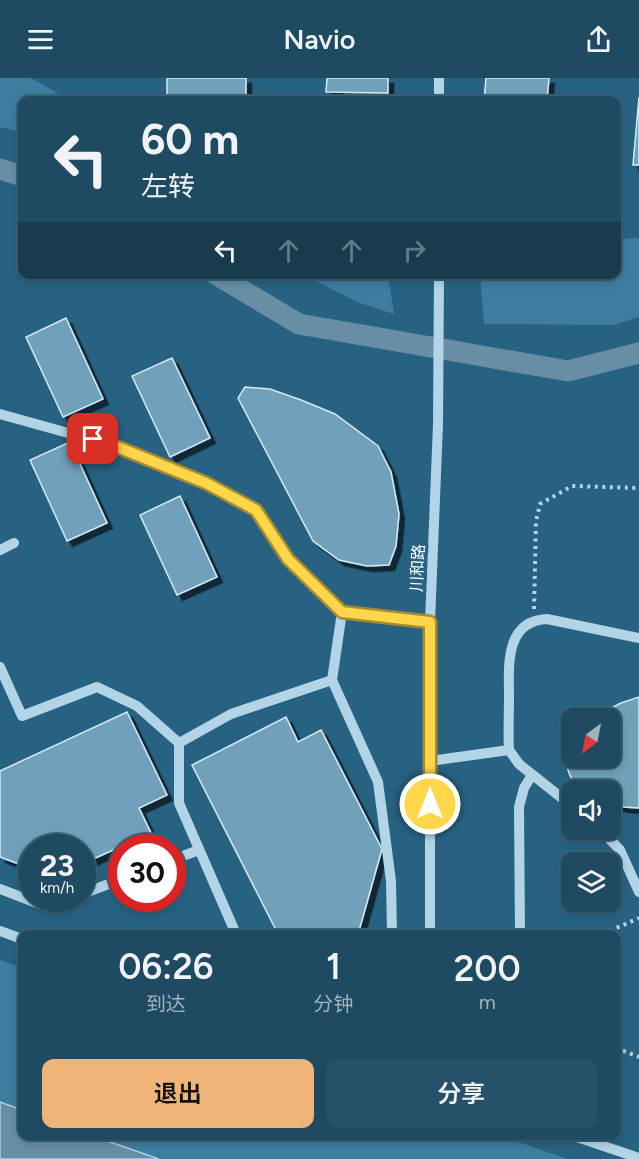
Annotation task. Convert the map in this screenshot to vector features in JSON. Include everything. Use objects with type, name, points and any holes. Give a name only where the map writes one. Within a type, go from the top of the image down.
[{"type":"street","points":[[439,78],[439,96]]},
{"type":"street","name":"川和路","points":[[430,930],[430,622],[438,424],[439,279]]},
{"type":"street","points":[[0,414],[115,446],[206,483],[256,510],[288,559],[342,612],[430,622]]},
{"type":"street","points":[[0,550],[14,543]]},
{"type":"street","points":[[342,612],[332,680],[378,782],[391,881],[392,930]]},
{"type":"street","points":[[561,797],[519,764],[509,750],[510,648],[521,629],[534,621],[547,619],[639,638]]},
{"type":"street","points":[[0,667],[22,716],[97,687],[137,706],[179,742],[179,802],[234,930]]},
{"type":"street","points":[[179,742],[231,714],[332,680]]},
{"type":"street","points":[[430,761],[509,750]]},
{"type":"street","points":[[520,930],[519,807],[524,788],[532,775]]},
{"type":"street","points":[[610,840],[620,850],[639,892]]},
{"type":"street","points":[[186,855],[199,850]]},
{"type":"street","points":[[0,889],[18,896]]},
{"type":"street","points":[[0,931],[18,938]]},
{"type":"street","points":[[586,1140],[639,1158]]},
{"type":"path","points":[[534,621],[536,521],[540,504],[572,486],[639,488]]},
{"type":"path","points":[[612,930],[639,918]]},
{"type":"path","points":[[621,1050],[639,1057]]},
{"type":"shaded area","points":[[0,78],[31,78],[63,96],[18,96],[18,131],[0,127]]},
{"type":"shaded area","points":[[639,238],[639,317],[614,325],[484,324],[480,279],[621,279],[621,239]]},
{"type":"shaded area","points":[[311,279],[389,279],[394,314],[360,303]]},
{"type":"shaded area","points":[[0,960],[18,967],[18,1109],[0,1102]]},
{"type":"shaded area","points":[[0,1102],[18,1109],[18,1140],[104,1140],[159,1159],[0,1159]]},
{"type":"shaded area","points":[[104,1140],[513,1140],[568,1159],[158,1159]]},
{"type":"building","points":[[167,78],[246,78],[246,96],[167,96]]},
{"type":"building","points":[[327,78],[388,78],[388,93],[326,92]]},
{"type":"building","points":[[486,78],[549,78],[547,96],[484,96]]},
{"type":"building","points":[[639,97],[639,165],[633,165]]},
{"type":"building","points":[[66,318],[103,399],[63,417],[26,337]]},
{"type":"building","points":[[172,358],[210,438],[170,457],[132,376]]},
{"type":"building","points":[[245,387],[270,389],[335,414],[378,446],[391,472],[399,514],[396,546],[389,565],[367,566],[339,560],[313,541],[238,398]]},
{"type":"building","points":[[70,442],[107,523],[67,541],[30,460]]},
{"type":"building","points":[[180,496],[217,577],[177,595],[140,515]]},
{"type":"building","points":[[639,697],[639,808],[621,806],[621,780],[573,780],[567,768],[621,768],[621,708],[611,708]]},
{"type":"building","points":[[127,712],[167,795],[139,808],[151,833],[108,834],[108,852],[96,858],[96,834],[18,834],[18,864],[0,857],[0,771]]},
{"type":"building","points":[[286,717],[298,742],[321,730],[382,849],[359,930],[276,930],[192,765]]},
{"type":"waterway","points":[[0,169],[18,175]]},
{"type":"waterway","points":[[223,279],[299,324],[568,371],[639,353]]},
{"type":"route","points":[[93,439],[206,483],[256,510],[288,559],[342,612],[430,622],[430,804]]}]
